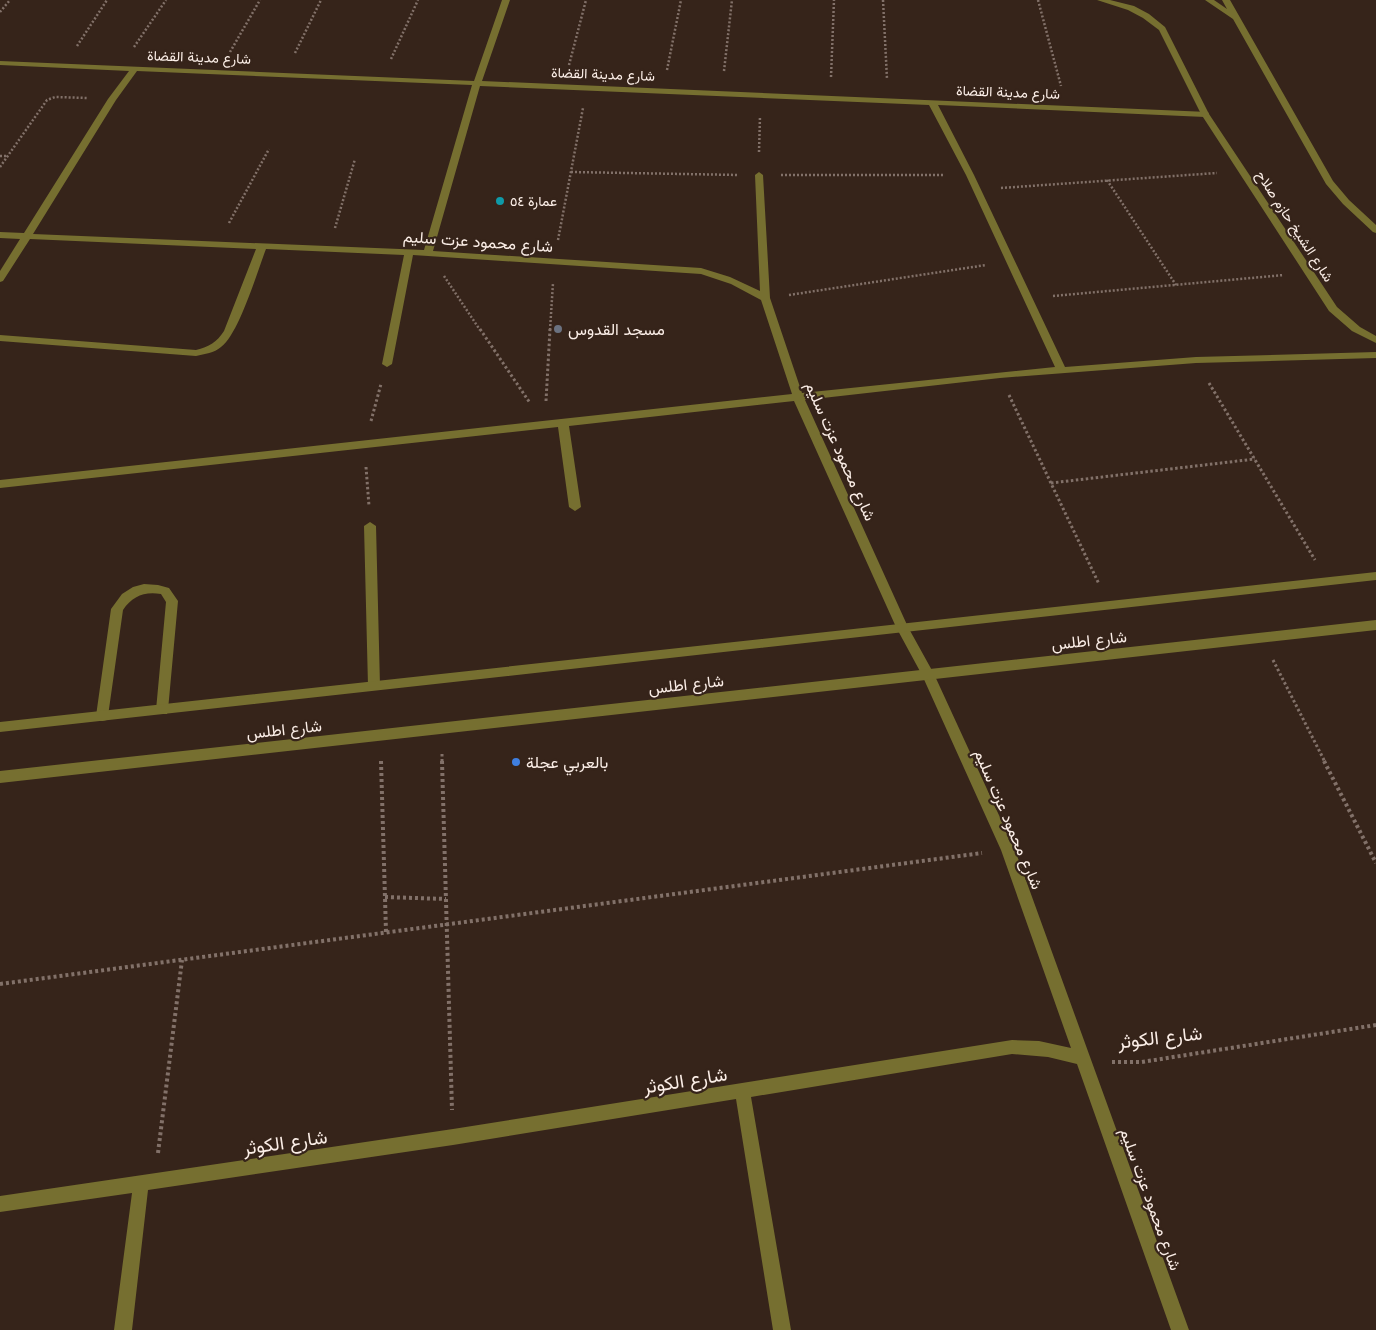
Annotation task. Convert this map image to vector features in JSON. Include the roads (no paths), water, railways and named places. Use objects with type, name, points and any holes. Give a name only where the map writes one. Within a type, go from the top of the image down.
[{"type":"street","points":[[428,253],[477,83],[506,0]]},
{"type":"street","name":"شارع الشيخ حازم صلاح","points":[[1101,0],[1130,8],[1146,16],[1162,29],[1205,114],[1333,309],[1343,320],[1376,340]]},
{"type":"street","points":[[1209,0],[1236,19]]},
{"type":"street","points":[[1226,0],[1329,182],[1346,202],[1376,230]]},
{"type":"street","name":"شارع مدينة القضاة","points":[[0,62],[1205,114]]},
{"type":"street","points":[[0,279],[112,99],[135,68]]},
{"type":"street","points":[[932,102],[970,175],[1061,369]]},
{"type":"street","points":[[759,175],[765,298]]},
{"type":"street","name":"شارع محمود عزت سليم","points":[[0,235],[428,253],[714,274],[738,282],[765,298],[798,397],[902,627],[928,674],[1008,850],[1180,1330]]},
{"type":"street","points":[[0,338],[196,353],[210,350],[222,344],[229,331],[262,246]]},
{"type":"street","points":[[387,364],[409,252]]},
{"type":"street","points":[[0,484],[1061,369],[1196,360],[1376,354]]},
{"type":"street","points":[[562,422],[574,506]]},
{"type":"street","points":[[370,526],[374,686]]},
{"type":"street","name":"شارع اطلس","points":[[0,727],[1376,576]]},
{"type":"street","points":[[102,716],[116,609],[132,592],[150,588],[165,591],[172,601],[162,710]]},
{"type":"street","name":"شارع اطلس","points":[[0,777],[1376,625]]},
{"type":"street","name":"شارع الكوثر","points":[[0,1204],[453,1137],[1012,1047],[1052,1050],[1084,1059]]},
{"type":"street","points":[[742,1091],[782,1330]]},
{"type":"street","points":[[123,1330],[148,1182]]},
{"type":"place","name":"عمارة ٥٤","points":[[500,201]]},
{"type":"place","name":"مسجد القدوس","points":[[558,329]]},
{"type":"place","name":"بالعربي عجلة","points":[[516,762]]}]
